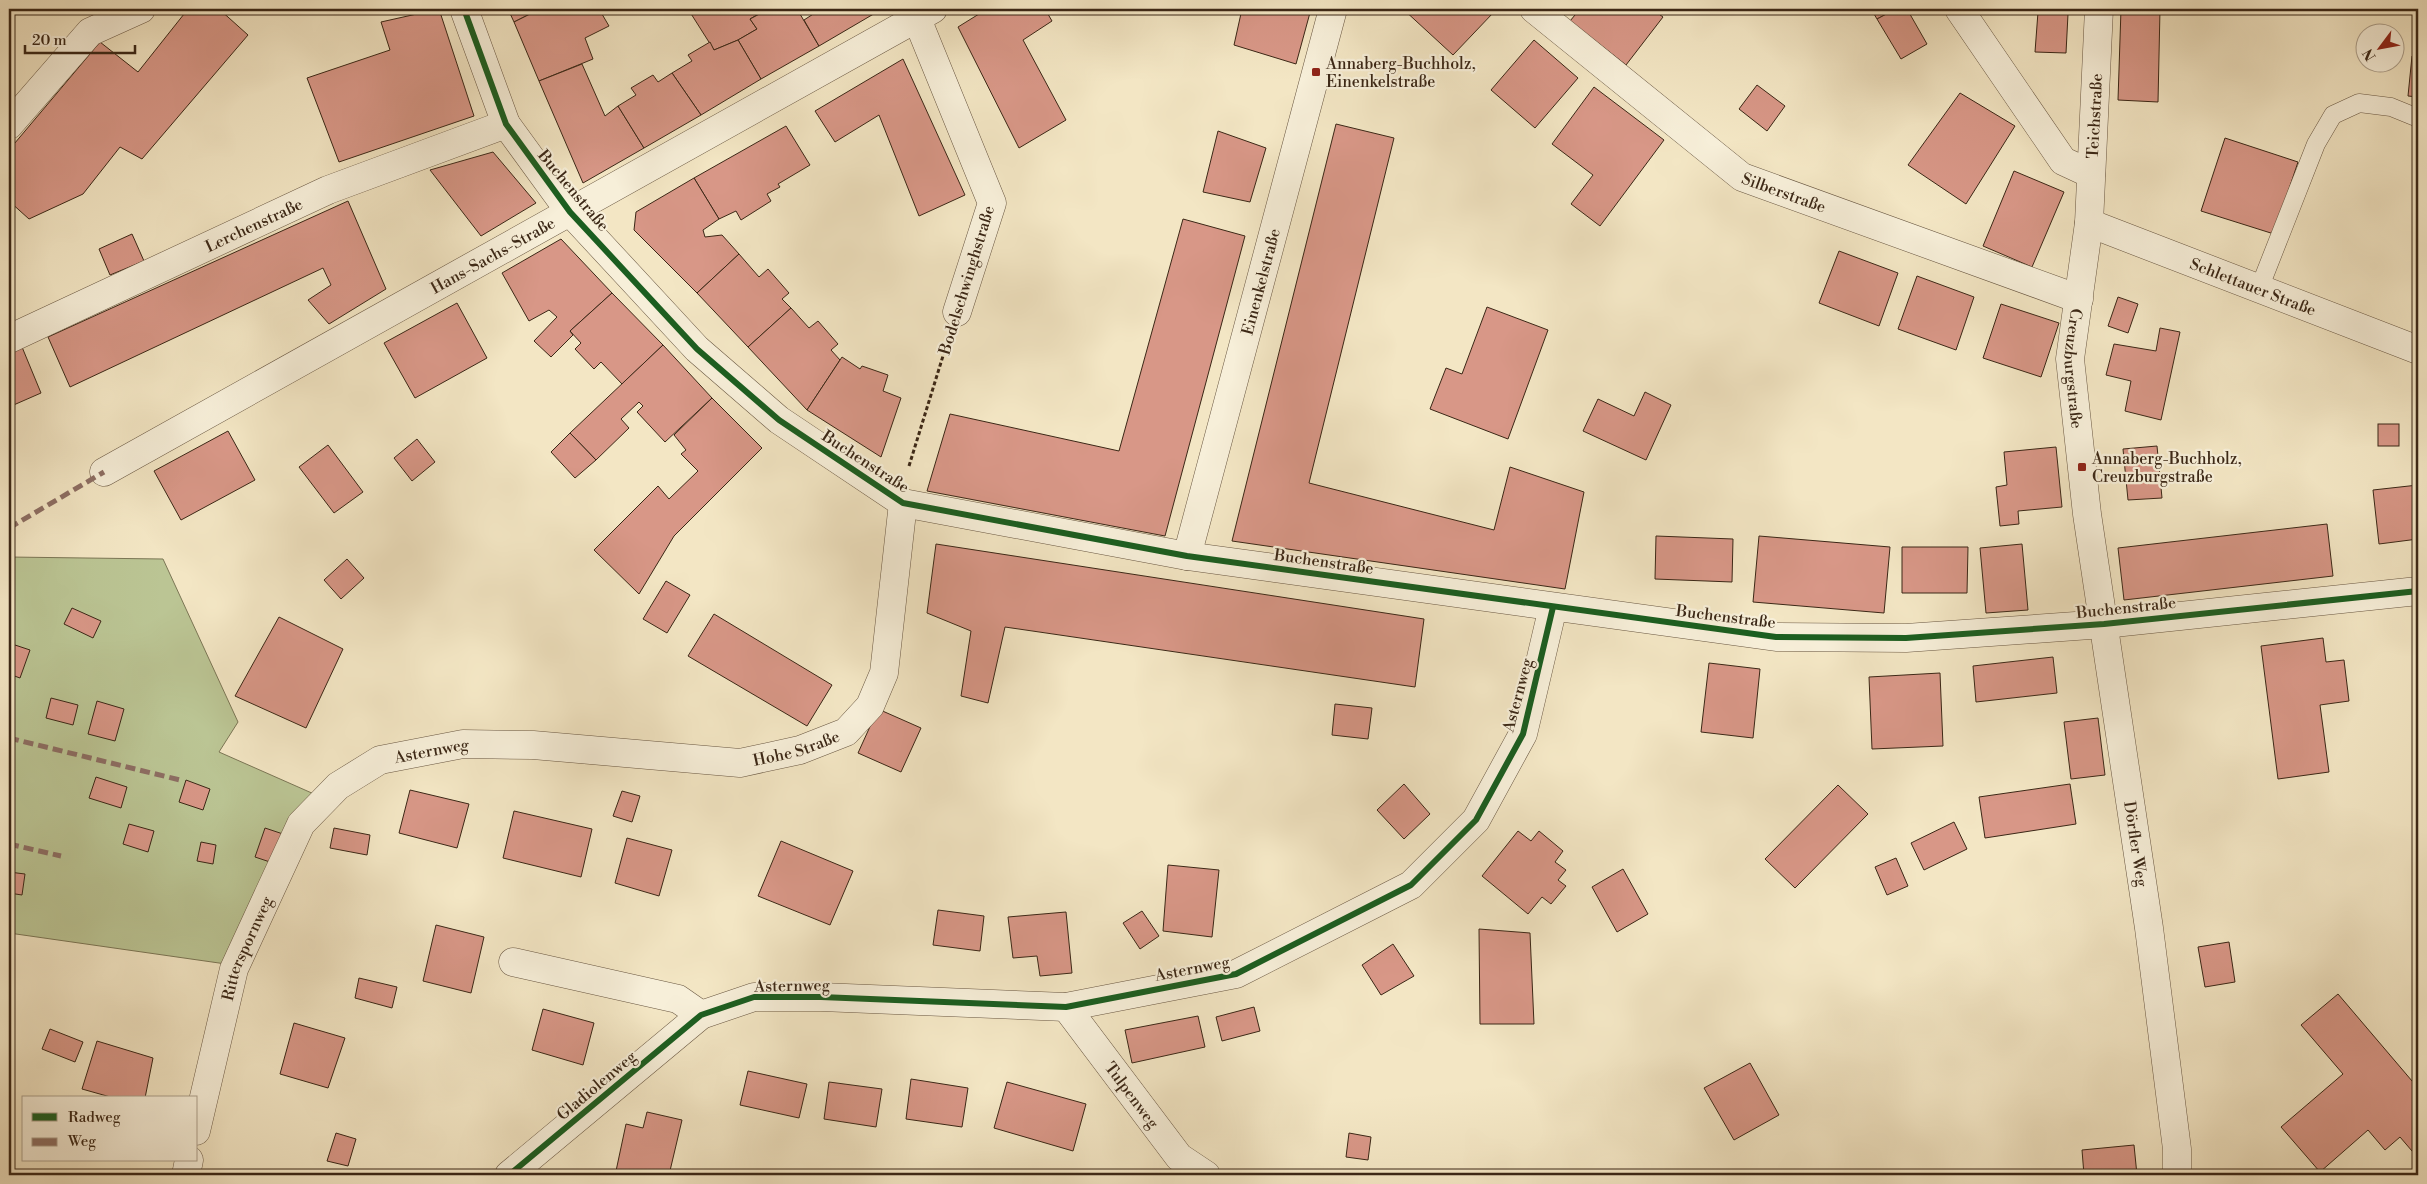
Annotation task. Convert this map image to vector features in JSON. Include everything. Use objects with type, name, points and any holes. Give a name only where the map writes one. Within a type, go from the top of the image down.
[{"type":"street","points":[[9,125],[90,32],[141,9]]},
{"type":"street","name":"Buchenstraße","points":[[464,9],[506,124],[570,212],[697,349],[780,420],[901,502],[1187,556],[1776,637],[1906,638],[2104,624],[2418,590]]},
{"type":"street","name":"Einenkelstraße","points":[[1187,556],[1333,9]]},
{"type":"street","name":"Silberstraße","points":[[1534,9],[1742,177],[2079,299]]},
{"type":"street","name":"Teichstraße","points":[[2089,223],[2099,9]]},
{"type":"street","name":"Hans-Sachs-Straße","points":[[104,472],[570,212],[921,12]]},
{"type":"street","name":"Bodelschwinghstraße","points":[[921,12],[992,203],[956,312]]},
{"type":"street","points":[[1962,12],[2063,161],[2091,174]]},
{"type":"street","name":"Lerchenstraße","points":[[9,339],[328,190],[506,124]]},
{"type":"street","name":"Creuzburgstraße","points":[[2087,514],[2070,359],[2089,223]]},
{"type":"street","name":"Schlettauer Straße","points":[[2089,223],[2418,350]]},
{"type":"street","name":"Hohe Straße","points":[[533,745],[740,763],[800,750],[846,732],[870,706],[884,673],[901,502]]},
{"type":"street","name":"Dörfler Weg","points":[[2087,514],[2149,928],[2177,1149],[2177,1175]]},
{"type":"street","name":"Asternweg","points":[[701,1015],[754,997],[821,997],[1066,1007],[1236,974],[1411,885],[1476,820],[1523,734],[1553,607]]},
{"type":"street","name":"Asternweg","points":[[338,786],[380,760],[463,744],[533,745]]},
{"type":"street","name":"Ritterspornweg","points":[[198,1122],[234,969],[301,824],[338,786]]},
{"type":"street","points":[[513,962],[678,999],[701,1015]]},
{"type":"street","name":"Tulpenweg","points":[[1066,1007],[1179,1157],[1206,1175]]},
{"type":"street","name":"Gladiolenweg","points":[[508,1175],[701,1015]]},
{"type":"street","points":[[186,1175],[189,1162]]},
{"type":"lane","points":[[2259,289],[2316,144],[2333,115],[2359,103],[2391,107],[2418,118]]},
{"type":"green space","points":[[9,557],[163,559],[238,722],[219,752],[314,794],[226,964],[9,933]]},
{"type":"building","points":[[188,9],[219,9],[248,35],[142,159],[120,147],[83,194],[29,219],[9,201],[9,150],[100,42],[138,72]]},
{"type":"building","points":[[439,9],[474,116],[339,162],[307,78],[390,50],[381,22]]},
{"type":"building","points":[[508,9],[540,9],[514,22]]},
{"type":"building","points":[[540,9],[573,9],[574,11],[579,9],[599,9],[609,26],[585,38],[593,59],[539,81],[514,22]]},
{"type":"building","points":[[688,9],[757,9],[760,13],[750,19],[757,29],[738,40],[714,50]]},
{"type":"building","points":[[769,9],[797,9],[819,46],[761,79],[738,40],[757,29],[750,19]]},
{"type":"building","points":[[821,9],[879,9],[877,12],[819,46],[804,20]]},
{"type":"building","points":[[987,9],[1045,9],[1052,21],[1023,40],[1066,120],[1019,148],[958,27]]},
{"type":"building","points":[[1242,9],[1311,9],[1296,64],[1234,45]]},
{"type":"building","points":[[1403,9],[1488,9],[1493,13],[1453,55]]},
{"type":"building","points":[[1580,9],[1652,9],[1663,17],[1626,65],[1570,21]]},
{"type":"building","points":[[1871,9],[1896,9],[1877,19]]},
{"type":"building","points":[[1896,9],[1907,9],[1927,44],[1901,59],[1877,19]]},
{"type":"building","points":[[2121,9],[2160,9],[2158,102],[2118,100]]},
{"type":"building","points":[[2038,12],[2068,14],[2066,53],[2035,52]]},
{"type":"building","points":[[738,40],[761,79],[701,115],[672,73],[692,61],[688,55],[710,42],[714,50]]},
{"type":"building","points":[[1534,40],[1578,78],[1535,128],[1491,90]]},
{"type":"building","points":[[2412,56],[2418,57],[2418,97],[2408,96]]},
{"type":"building","points":[[903,59],[965,195],[919,216],[879,115],[835,142],[815,111]]},
{"type":"building","points":[[582,64],[605,116],[618,106],[644,148],[583,183],[539,81]]},
{"type":"building","points":[[672,73],[701,115],[644,148],[618,106],[636,95],[631,88],[653,75],[658,82]]},
{"type":"building","points":[[1757,85],[1785,106],[1767,131],[1739,109]]},
{"type":"building","points":[[1594,87],[1664,140],[1600,226],[1571,204],[1593,175],[1552,144]]},
{"type":"building","points":[[1960,93],[2015,126],[1966,204],[1908,165]]},
{"type":"building","points":[[1336,124],[1394,138],[1309,483],[1494,530],[1510,467],[1584,492],[1565,589],[1232,541]]},
{"type":"building","points":[[786,126],[810,165],[778,184],[780,187],[767,194],[771,201],[741,220],[736,211],[719,219],[694,178]]},
{"type":"building","points":[[1218,131],[1266,148],[1250,202],[1203,192]]},
{"type":"building","points":[[2225,138],[2298,162],[2274,234],[2201,211]]},
{"type":"building","points":[[493,152],[536,203],[481,236],[430,170]]},
{"type":"building","points":[[2014,171],[2064,192],[2032,267],[1983,246]]},
{"type":"building","points":[[694,178],[719,219],[703,230],[705,237],[722,235],[739,254],[697,293],[634,230],[636,212]]},
{"type":"building","points":[[348,201],[386,289],[329,324],[308,300],[331,285],[323,268],[70,387],[48,337]]},
{"type":"building","points":[[1183,219],[1245,236],[1165,536],[927,491],[950,414],[1119,451]]},
{"type":"building","points":[[132,234],[144,261],[110,275],[99,249]]},
{"type":"building","points":[[561,239],[612,293],[570,331],[573,335],[551,357],[534,341],[557,317],[549,310],[529,321],[502,273]]},
{"type":"building","points":[[1839,251],[1898,273],[1879,326],[1819,303]]},
{"type":"building","points":[[739,254],[759,277],[768,269],[789,293],[782,299],[791,308],[748,347],[697,293]]},
{"type":"building","points":[[1917,276],[1974,297],[1956,350],[1898,329]]},
{"type":"building","points":[[612,293],[663,345],[622,384],[601,362],[594,369],[575,349],[581,343],[570,331]]},
{"type":"building","points":[[2118,297],[2138,304],[2128,333],[2108,326]]},
{"type":"building","points":[[457,303],[487,358],[415,398],[384,343]]},
{"type":"building","points":[[2001,304],[2059,323],[2041,377],[1983,358]]},
{"type":"building","points":[[1487,307],[1548,330],[1508,439],[1430,409],[1446,368],[1462,374]]},
{"type":"building","points":[[791,308],[809,328],[818,321],[838,344],[831,350],[840,360],[807,410],[748,347]]},
{"type":"building","points":[[2160,328],[2180,332],[2161,420],[2125,411],[2131,381],[2106,375],[2114,344],[2156,351]]},
{"type":"building","points":[[663,345],[712,398],[665,442],[637,412],[643,406],[639,402],[621,419],[629,428],[596,460],[570,433]]},
{"type":"building","points":[[22,347],[41,393],[9,407],[9,353]]},
{"type":"building","points":[[842,357],[860,369],[862,366],[888,375],[883,391],[901,398],[881,457],[807,410]]},
{"type":"building","points":[[1645,392],[1671,405],[1646,460],[1583,431],[1598,399],[1634,416]]},
{"type":"building","points":[[712,398],[762,448],[674,536],[639,594],[594,550],[658,486],[669,499],[698,471],[681,454],[686,450],[674,435]]},
{"type":"building","points":[[2378,424],[2399,424],[2399,446],[2378,446]]},
{"type":"building","points":[[228,431],[255,480],[181,520],[154,471]]},
{"type":"building","points":[[570,433],[596,460],[575,478],[551,452]]},
{"type":"building","points":[[417,439],[435,462],[412,481],[394,458]]},
{"type":"building","points":[[328,445],[363,492],[334,513],[299,467]]},
{"type":"building","points":[[2157,446],[2162,498],[2128,500],[2123,449]]},
{"type":"building","points":[[2056,447],[2062,507],[2018,511],[2019,524],[2000,526],[1996,487],[2007,485],[2004,452]]},
{"type":"building","points":[[2418,485],[2418,539],[2379,544],[2373,490]]},
{"type":"building","points":[[2327,524],[2333,576],[2124,600],[2118,548]]},
{"type":"building","points":[[1656,536],[1733,539],[1732,582],[1655,579]]},
{"type":"building","points":[[1759,536],[1890,547],[1884,613],[1753,602]]},
{"type":"building","points":[[936,544],[1424,619],[1415,687],[1005,627],[988,703],[961,696],[971,631],[927,613]]},
{"type":"building","points":[[2022,544],[2028,610],[1986,613],[1980,548]]},
{"type":"building","points":[[1902,547],[1968,547],[1967,593],[1902,593]]},
{"type":"building","points":[[347,559],[364,578],[341,599],[324,580]]},
{"type":"building","points":[[666,581],[690,595],[667,633],[643,619]]},
{"type":"building","points":[[72,608],[101,621],[93,638],[64,624]]},
{"type":"building","points":[[714,614],[832,685],[807,726],[688,656]]},
{"type":"building","points":[[279,617],[343,649],[306,728],[235,696]]},
{"type":"building","points":[[2323,638],[2326,662],[2344,660],[2349,701],[2320,705],[2329,772],[2278,779],[2261,646]]},
{"type":"building","points":[[9,643],[30,650],[20,678],[9,674]]},
{"type":"building","points":[[2053,657],[2057,693],[1976,702],[1973,666]]},
{"type":"building","points":[[1709,663],[1760,669],[1753,738],[1701,732]]},
{"type":"building","points":[[1940,673],[1943,746],[1872,749],[1869,677]]},
{"type":"building","points":[[51,698],[78,705],[73,725],[46,718]]},
{"type":"building","points":[[97,701],[124,709],[115,741],[88,734]]},
{"type":"building","points":[[1335,704],[1372,708],[1368,739],[1332,735]]},
{"type":"building","points":[[878,709],[921,728],[901,772],[858,753]]},
{"type":"building","points":[[2098,718],[2105,775],[2071,779],[2064,722]]},
{"type":"building","points":[[96,777],[127,787],[121,808],[89,798]]},
{"type":"building","points":[[186,780],[210,789],[203,810],[179,802]]},
{"type":"building","points":[[1404,784],[1430,814],[1404,839],[1377,810]]},
{"type":"building","points":[[2070,784],[2076,824],[1985,838],[1979,797]]},
{"type":"building","points":[[1838,785],[1868,814],[1795,888],[1765,859]]},
{"type":"building","points":[[410,790],[469,804],[457,848],[399,833]]},
{"type":"building","points":[[622,791],[640,796],[632,822],[613,816]]},
{"type":"building","points":[[514,811],[592,829],[581,877],[503,858]]},
{"type":"building","points":[[1954,822],[1967,849],[1924,870],[1911,843]]},
{"type":"building","points":[[129,824],[154,831],[148,852],[123,844]]},
{"type":"building","points":[[265,828],[283,834],[273,863],[255,857]]},
{"type":"building","points":[[334,828],[370,835],[367,855],[330,848]]},
{"type":"building","points":[[1518,831],[1531,841],[1539,831],[1563,851],[1555,862],[1566,870],[1558,880],[1566,886],[1551,904],[1542,897],[1528,914],[1482,876]]},
{"type":"building","points":[[627,838],[672,850],[659,896],[615,883]]},
{"type":"building","points":[[781,841],[853,871],[830,925],[758,896]]},
{"type":"building","points":[[201,842],[216,845],[213,864],[197,861]]},
{"type":"building","points":[[1896,858],[1908,886],[1887,895],[1875,867]]},
{"type":"building","points":[[1168,865],[1219,870],[1212,937],[1163,931]]},
{"type":"building","points":[[1623,869],[1648,914],[1617,932],[1592,887]]},
{"type":"building","points":[[9,872],[25,874],[22,895],[9,893]]},
{"type":"building","points":[[938,910],[984,916],[980,951],[933,945]]},
{"type":"building","points":[[1142,911],[1159,936],[1140,949],[1123,923]]},
{"type":"building","points":[[1066,912],[1072,973],[1040,976],[1037,956],[1013,958],[1008,917]]},
{"type":"building","points":[[436,925],[484,937],[471,993],[423,981]]},
{"type":"building","points":[[1479,929],[1530,933],[1534,1024],[1480,1024]]},
{"type":"building","points":[[2229,942],[2235,982],[2205,987],[2198,947]]},
{"type":"building","points":[[1393,944],[1414,976],[1381,995],[1362,965]]},
{"type":"building","points":[[359,978],[397,987],[392,1008],[355,998]]},
{"type":"building","points":[[2338,994],[2418,1088],[2418,1158],[2400,1137],[2385,1150],[2368,1130],[2320,1172],[2281,1127],[2343,1074],[2301,1025]]},
{"type":"building","points":[[1254,1007],[1260,1031],[1222,1041],[1216,1017]]},
{"type":"building","points":[[543,1009],[594,1023],[583,1065],[532,1050]]},
{"type":"building","points":[[1198,1016],[1205,1047],[1132,1063],[1125,1030]]},
{"type":"building","points":[[294,1023],[345,1038],[328,1088],[280,1074]]},
{"type":"building","points":[[50,1029],[83,1042],[75,1062],[42,1049]]},
{"type":"building","points":[[97,1041],[153,1058],[145,1096],[107,1096],[82,1089]]},
{"type":"building","points":[[1750,1063],[1779,1115],[1734,1140],[1704,1088]]},
{"type":"building","points":[[748,1071],[807,1084],[799,1118],[740,1105]]},
{"type":"building","points":[[911,1079],[968,1088],[962,1127],[906,1119]]},
{"type":"building","points":[[829,1082],[882,1089],[876,1127],[824,1119]]},
{"type":"building","points":[[1007,1082],[1086,1104],[1073,1151],[994,1128]]},
{"type":"building","points":[[647,1112],[682,1120],[669,1175],[636,1175],[616,1171],[626,1124],[643,1128]]},
{"type":"building","points":[[336,1133],[356,1139],[348,1166],[327,1161]]},
{"type":"building","points":[[1349,1133],[1371,1137],[1368,1160],[1346,1157]]},
{"type":"building","points":[[2134,1145],[2137,1175],[2084,1175],[2082,1150]]},
{"type":"building","points":[[9,1168],[29,1175],[9,1175]]},
{"type":"marked path","points":[[9,528],[104,472]]},
{"type":"marked path","points":[[9,738],[180,780]]},
{"type":"marked path","points":[[9,844],[61,856]]},
{"type":"cycle path","points":[[464,9],[506,124],[570,212],[697,349],[779,420],[903,503],[1187,556],[1776,637],[1906,638],[2104,624],[2418,591]]},
{"type":"cycle path","points":[[509,1175],[701,1015],[754,997],[821,997],[1066,1007],[1236,974],[1411,885],[1476,820],[1523,734],[1553,607]]},
{"type":"place","name":"Annaberg-Buchholz, Einenkelstraße","points":[[1316,72]]},
{"type":"place","name":"Annaberg-Buchholz, Creuzburgstraße","points":[[2082,467]]}]
